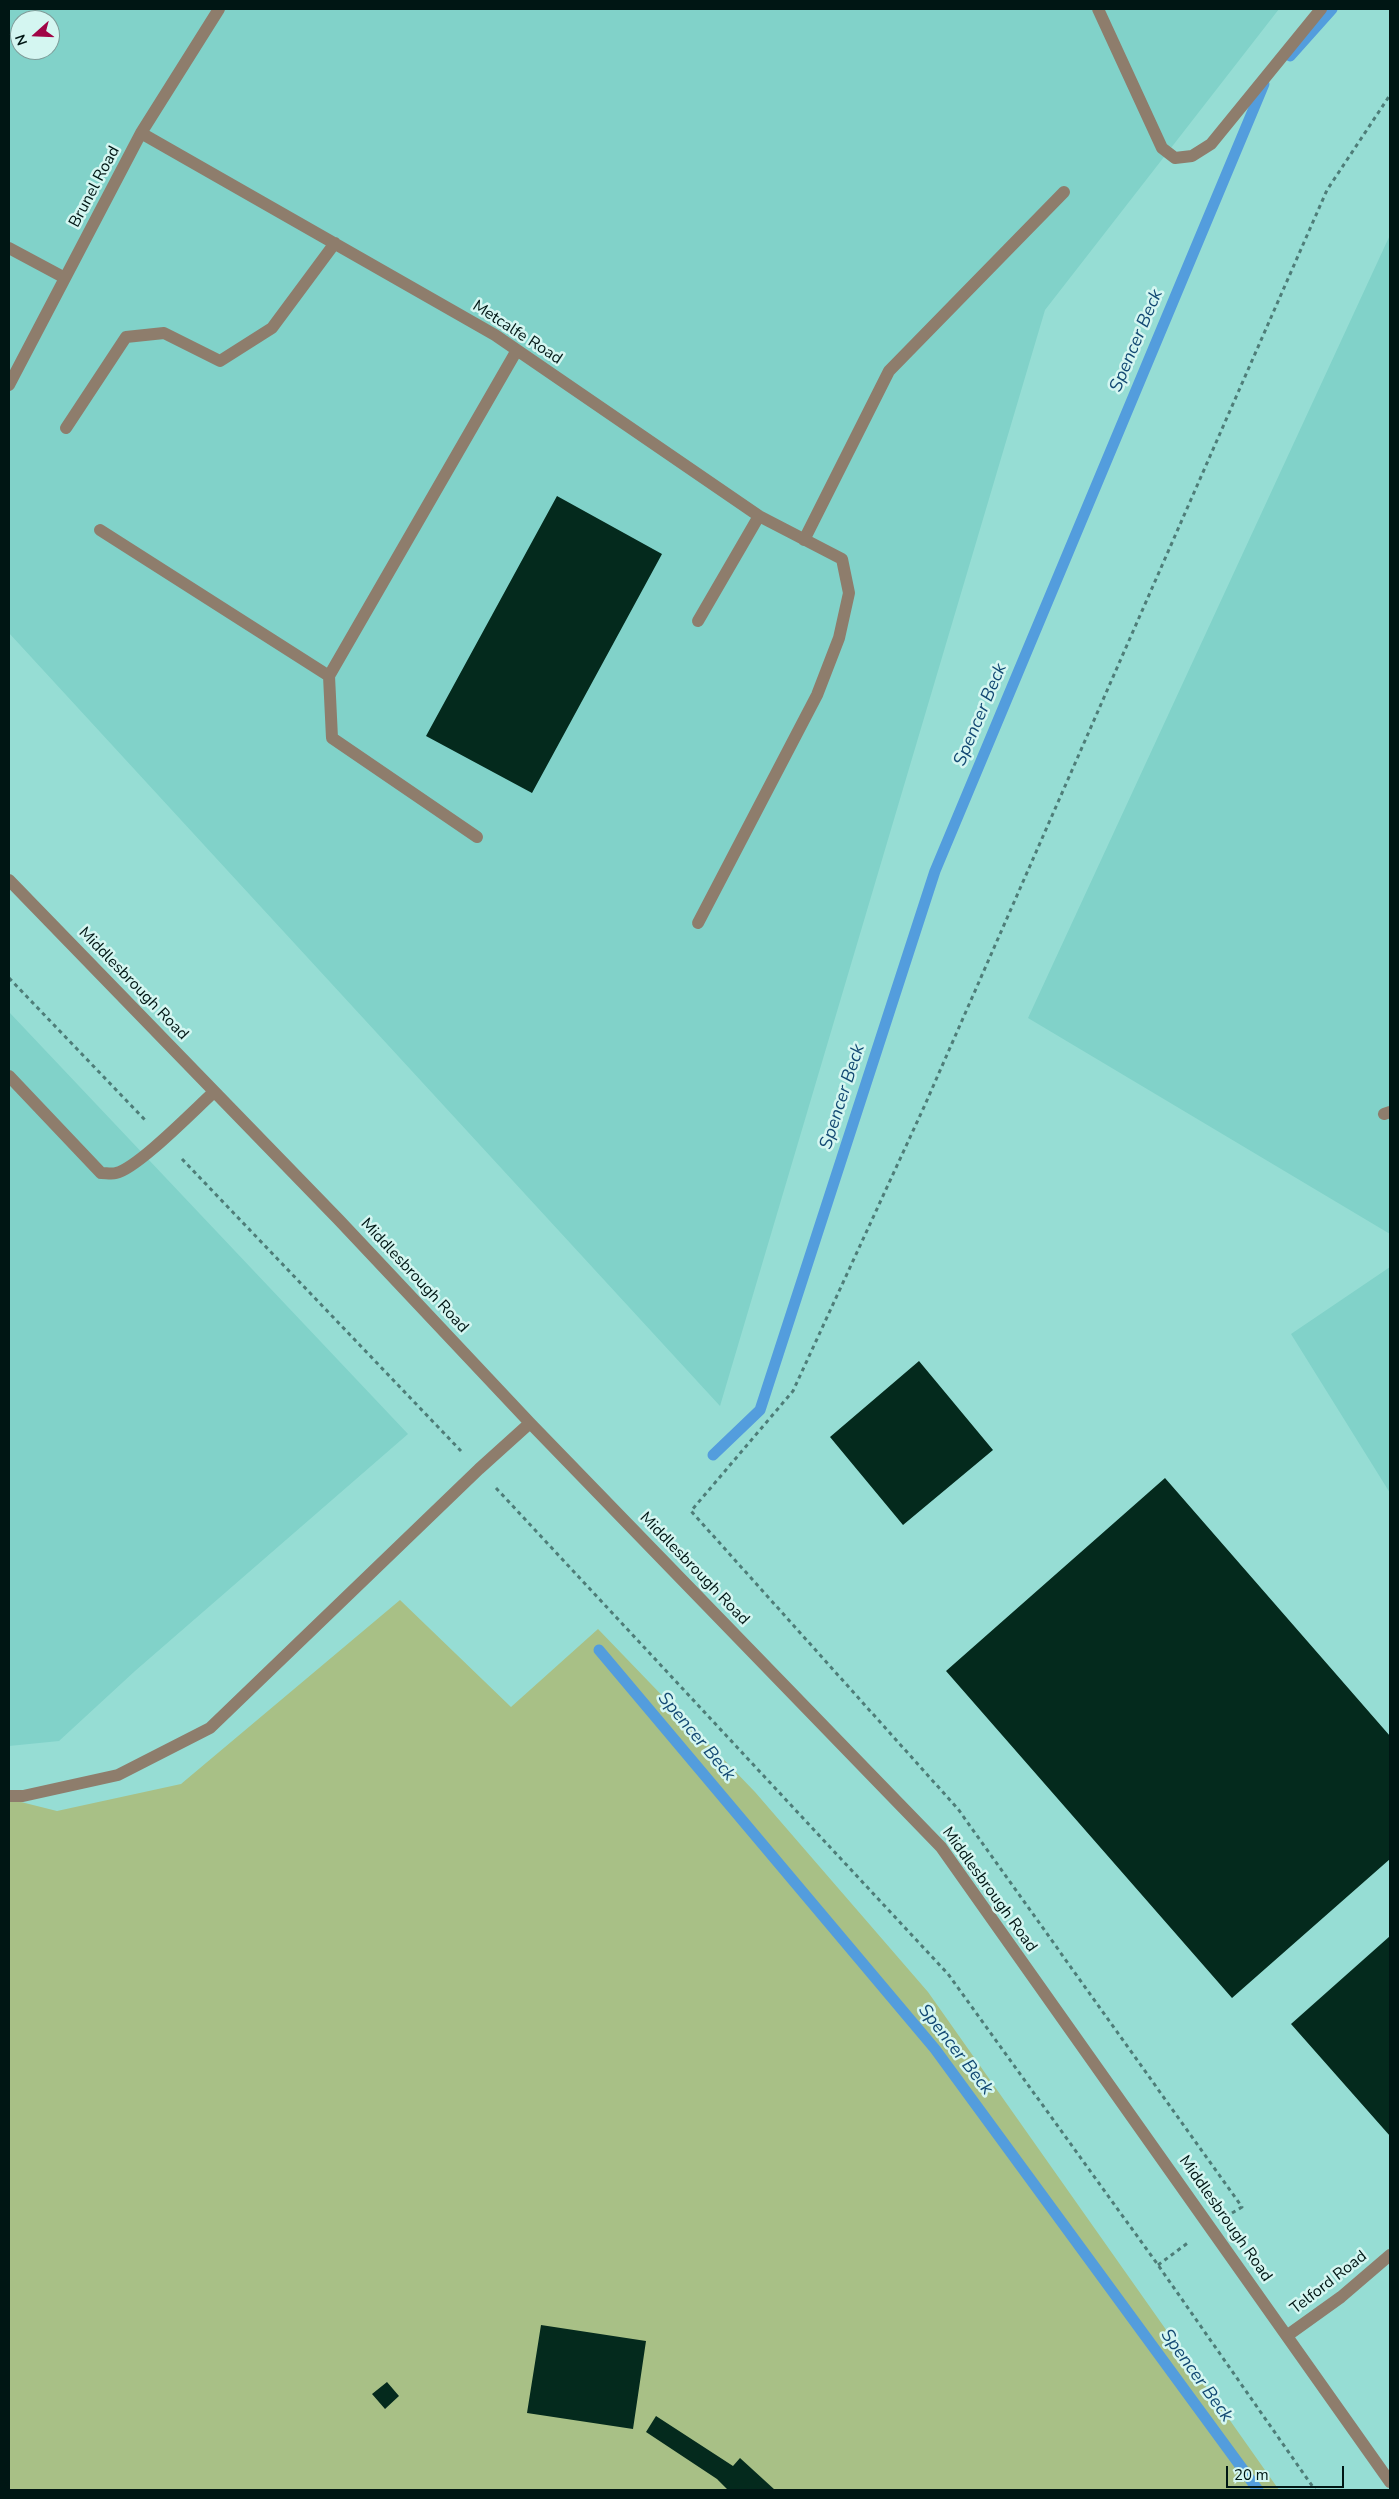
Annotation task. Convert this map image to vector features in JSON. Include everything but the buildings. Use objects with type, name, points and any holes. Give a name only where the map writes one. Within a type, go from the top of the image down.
[{"type":"street","name":"Brunel Road","points":[[9,385],[141,133],[219,9]]},
{"type":"street","points":[[1098,9],[1162,148],[1175,158],[1192,156],[1211,144],[1321,9]]},
{"type":"street","name":"Metcalfe Road","points":[[141,133],[518,350],[759,516],[842,559],[849,593],[839,638],[801,730],[698,923]]},
{"type":"street","points":[[804,540],[889,371],[1064,192]]},
{"type":"street","points":[[66,428],[126,337],[164,333],[220,361],[272,328],[335,243]]},
{"type":"street","points":[[9,248],[65,278]]},
{"type":"street","points":[[477,837],[332,738],[329,676],[518,350]]},
{"type":"street","points":[[698,621],[759,516]]},
{"type":"street","points":[[100,530],[329,676]]},
{"type":"street","name":"Middlesbrough Road","points":[[9,880],[339,1220],[530,1423],[941,1847],[1288,2335],[1390,2482]]},
{"type":"street","points":[[9,1076],[101,1173],[117,1173],[133,1164],[164,1139],[214,1092]]},
{"type":"street","points":[[9,1796],[23,1796],[118,1775],[210,1728],[479,1469],[530,1423]]},
{"type":"street","name":"Telford Road","points":[[1288,2335],[1341,2297],[1390,2256]]},
{"type":"path","points":[[691,1511],[793,1391],[924,1107],[1327,190],[1390,95]]},
{"type":"path","points":[[9,978],[638,1637],[948,1974],[1158,2265],[1315,2490]]},
{"type":"shaded area","points":[[9,9],[1279,9],[1045,310],[720,1406],[9,633]]},
{"type":"shaded area","points":[[1390,235],[1390,1234],[1028,1018]]},
{"type":"shaded area","points":[[9,1012],[408,1434],[135,1671],[59,1741],[9,1746]]},
{"type":"shaded area","points":[[1390,1267],[1390,1493],[1291,1334]]},
{"type":"green space","points":[[400,1600],[511,1707],[598,1629],[755,1792],[928,1992],[1279,2490],[9,2490],[9,1799],[57,1811],[181,1784]]},
{"type":"waterway","name":"Spencer Beck","points":[[1290,56],[1332,9]]},
{"type":"waterway","name":"Spencer Beck","points":[[713,1455],[760,1410],[935,871],[1264,84]]},
{"type":"waterway","name":"Spencer Beck","points":[[599,1650],[935,2049],[1258,2490]]}]
